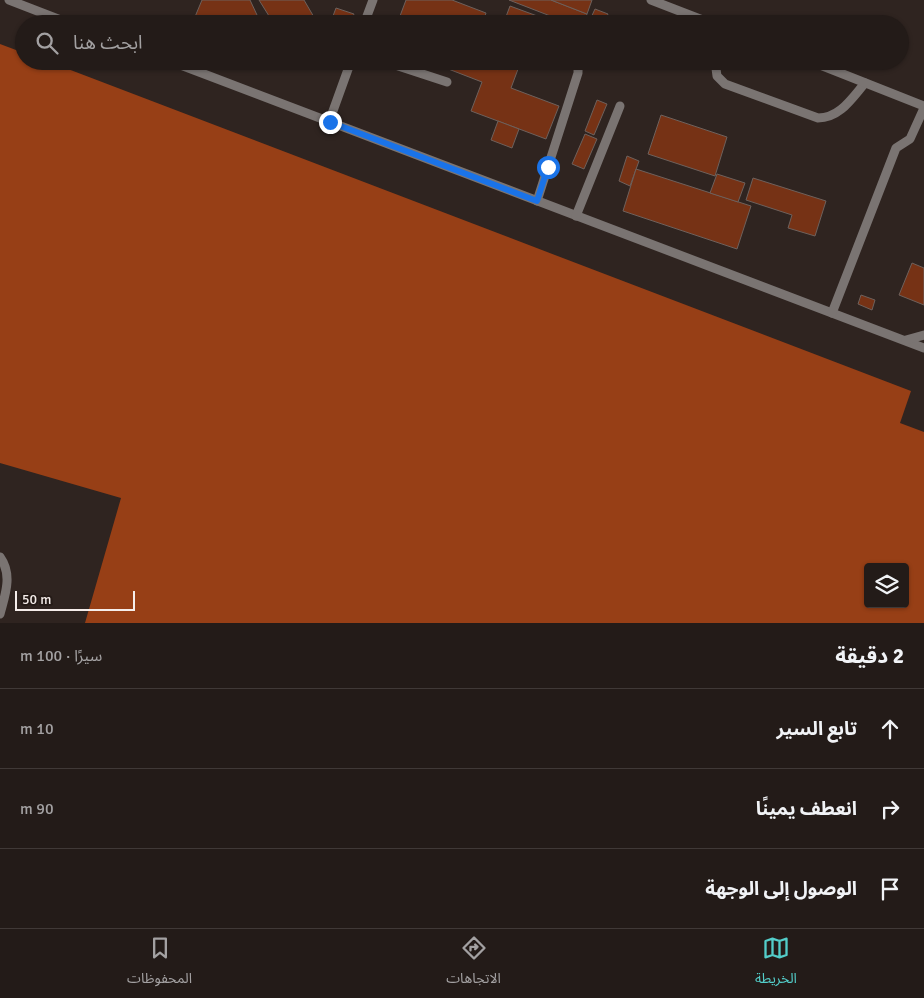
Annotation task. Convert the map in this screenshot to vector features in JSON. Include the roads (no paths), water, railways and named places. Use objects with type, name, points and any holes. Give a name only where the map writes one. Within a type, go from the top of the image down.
[{"type":"lane","points":[[9,0],[29,4],[53,15]]},
{"type":"lane","points":[[367,15],[372,0]]},
{"type":"lane","points":[[652,0],[690,15]]},
{"type":"lane","points":[[194,70],[924,348]]},
{"type":"lane","points":[[330,122],[348,70]]},
{"type":"lane","points":[[410,70],[447,82]]},
{"type":"lane","points":[[537,201],[578,70]]},
{"type":"lane","points":[[716,70],[717,76],[726,84],[818,118],[837,114],[865,83]]},
{"type":"lane","points":[[832,70],[924,107],[910,139],[896,148],[832,313]]},
{"type":"lane","points":[[576,216],[620,106]]},
{"type":"lane","points":[[903,340],[924,335]]},
{"type":"lane","points":[[0,557],[7,569],[8,579],[2,598],[0,614]]}]
